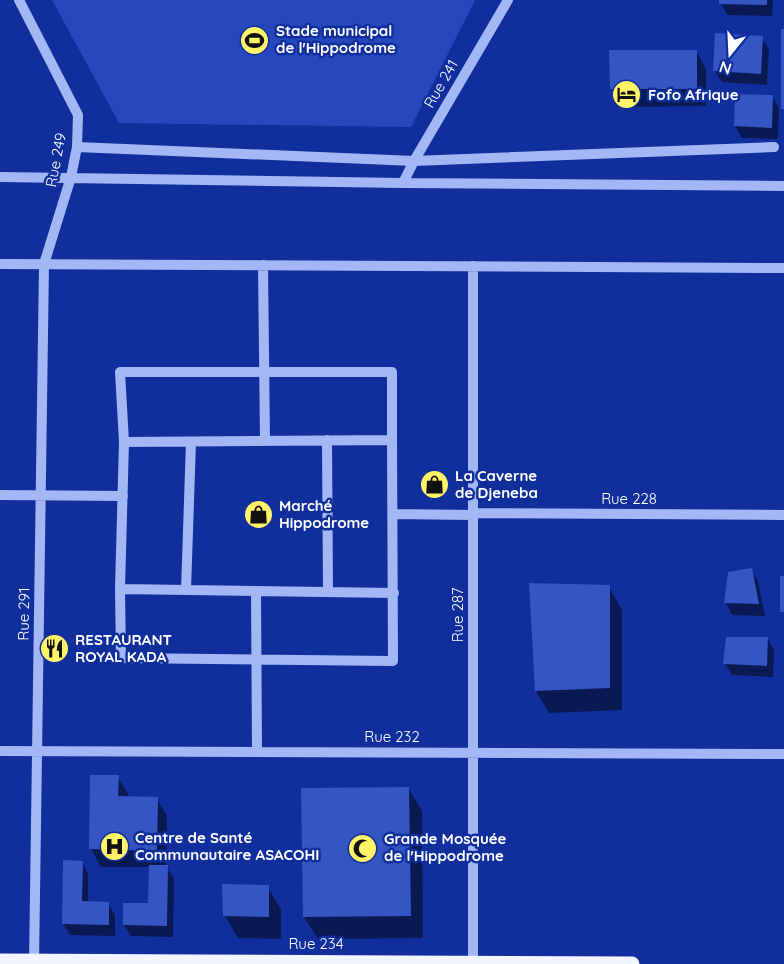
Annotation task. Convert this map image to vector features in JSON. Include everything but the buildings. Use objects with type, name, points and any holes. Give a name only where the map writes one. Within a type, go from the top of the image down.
[{"type":"main road","name":"Rue 234","points":[[0,961],[632,964]]},
{"type":"street","name":"Rue 249","points":[[19,0],[78,115],[77,147],[71,177],[44,264]]},
{"type":"street","name":"Rue 241","points":[[403,183],[414,160],[508,0]]},
{"type":"street","points":[[77,147],[414,160],[774,147]]},
{"type":"street","points":[[0,177],[784,186]]},
{"type":"street","points":[[0,264],[784,268]]},
{"type":"street","name":"Rue 291","points":[[34,962],[44,264]]},
{"type":"street","points":[[263,265],[265,441]]},
{"type":"street","name":"Rue 287","points":[[473,266],[473,964]]},
{"type":"street","points":[[120,372],[392,372],[392,440],[393,661],[121,658],[120,589],[124,442],[120,372]]},
{"type":"street","points":[[327,440],[328,592]]},
{"type":"street","points":[[124,442],[392,440]]},
{"type":"street","points":[[186,590],[191,442]]},
{"type":"street","points":[[0,495],[123,496]]},
{"type":"street","name":"Rue 228","points":[[393,514],[784,515]]},
{"type":"street","points":[[120,589],[394,593]]},
{"type":"street","points":[[256,591],[257,752]]},
{"type":"street","name":"Rue 232","points":[[0,751],[784,754]]},
{"type":"shaded area","points":[[52,0],[475,0],[411,127],[119,123]]},
{"type":"place","name":"Stade municipal de l'Hippodrome","points":[[255,40]]},
{"type":"place","name":"Fofo Afrique","points":[[627,95]]},
{"type":"place","name":"La Caverne de Djeneba","points":[[434,485]]},
{"type":"place","name":"Marché Hippodrome","points":[[258,515]]},
{"type":"place","name":"RESTAURANT ROYAL KADA","points":[[54,649]]},
{"type":"place","name":"Centre de Santé Communautaire ASACOHI","points":[[114,847]]},
{"type":"place","name":"Grande Mosquée de l'Hippodrome","points":[[363,848]]}]
